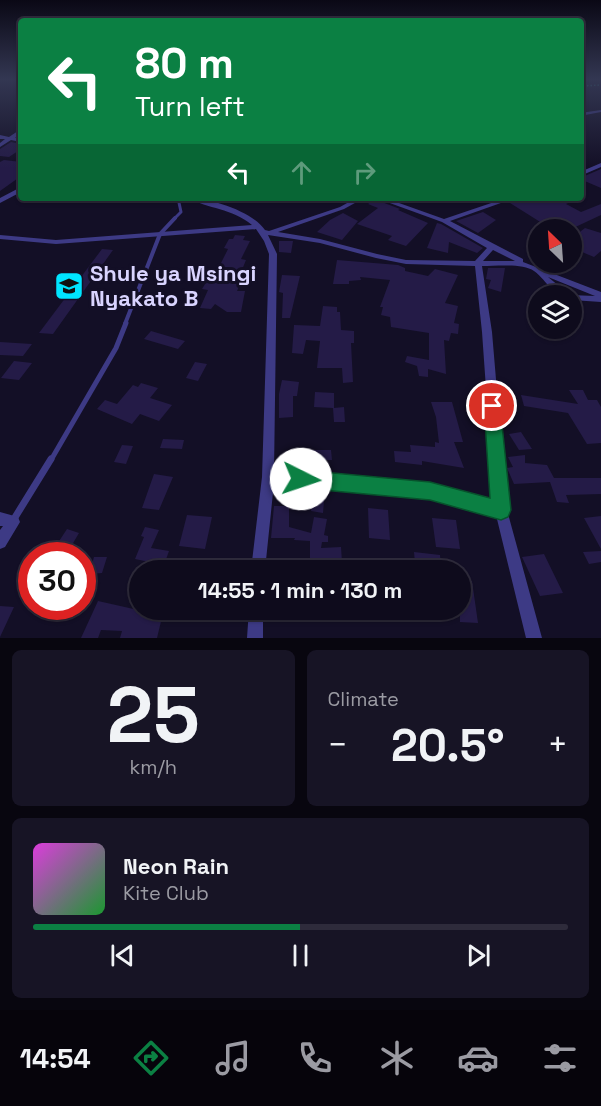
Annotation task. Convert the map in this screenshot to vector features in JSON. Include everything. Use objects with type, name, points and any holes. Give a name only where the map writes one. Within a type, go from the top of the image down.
[{"type":"street","points":[[584,114],[601,111]]},
{"type":"street","points":[[0,145],[18,133]]},
{"type":"street","points":[[0,137],[18,140]]},
{"type":"street","points":[[584,172],[601,165]]},
{"type":"street","points":[[0,201],[18,191]]},
{"type":"street","points":[[0,193],[13,194]]},
{"type":"street","points":[[201,201],[243,214],[264,231],[273,254],[268,477],[259,560]]},
{"type":"street","points":[[264,231],[342,208],[355,201]]},
{"type":"street","points":[[387,201],[444,221],[528,265]]},
{"type":"street","points":[[444,221],[503,201]]},
{"type":"street","points":[[0,237],[56,242],[160,234],[264,231],[321,241],[406,262],[524,264]]},
{"type":"street","points":[[478,262],[492,248]]},
{"type":"street","points":[[478,262],[487,332],[501,510],[534,638]]},
{"type":"street","points":[[540,273],[552,285]]},
{"type":"street","points":[[546,273],[601,297]]},
{"type":"street","points":[[582,296],[601,297]]},
{"type":"street","points":[[268,477],[374,484],[430,491],[501,510]]},
{"type":"street","points":[[0,542],[7,520]]},
{"type":"street","points":[[255,638],[256,620]]},
{"type":"lane","points":[[7,520],[80,413],[116,348],[160,234],[180,216],[179,201]]},
{"type":"building","points":[[11,142],[18,143],[18,151],[9,157],[0,156],[0,149]]},
{"type":"building","points":[[4,160],[18,162],[18,178],[0,191],[0,162]]},
{"type":"building","points":[[601,169],[601,188],[584,181],[584,176]]},
{"type":"building","points":[[372,201],[379,201],[428,223],[406,246],[388,240],[392,236],[357,224],[378,208],[368,204]]},
{"type":"building","points":[[572,201],[566,204],[581,212],[601,204],[601,215],[582,224],[582,219],[535,219],[510,203]]},
{"type":"building","points":[[483,212],[496,220],[478,233],[456,221]]},
{"type":"building","points":[[343,213],[358,221],[342,240],[317,232],[330,220]]},
{"type":"building","points":[[437,223],[483,248],[477,253],[449,242],[448,253],[427,248]]},
{"type":"building","points":[[585,228],[601,233],[601,251],[594,257],[582,252],[582,230]]},
{"type":"building","points":[[235,235],[245,236],[243,240],[250,241],[241,259],[246,260],[237,282],[241,282],[237,291],[245,291],[241,312],[227,312],[215,304],[211,309],[200,308],[208,290],[202,289],[213,271],[217,271],[228,249],[224,248],[229,239],[233,239]]},
{"type":"building","points":[[279,241],[293,241],[291,253],[279,252]]},
{"type":"building","points":[[102,249],[113,250],[53,334],[39,333]]},
{"type":"building","points":[[337,260],[398,265],[405,268],[405,271],[428,276],[435,269],[458,275],[445,303],[458,306],[454,323],[459,324],[458,334],[451,333],[449,341],[444,340],[446,374],[428,369],[428,377],[419,376],[417,366],[405,362],[407,356],[429,360],[429,333],[391,327],[390,317],[381,315],[383,307],[380,307],[390,280],[360,277],[361,280],[349,281],[349,284],[333,284]]},
{"type":"building","points":[[488,268],[505,268],[501,292],[488,288],[491,280],[486,279]]},
{"type":"building","points":[[282,275],[300,276],[290,318],[282,318],[283,293],[279,292]]},
{"type":"building","points":[[323,306],[337,307],[337,312],[340,312],[341,330],[354,331],[354,343],[351,343],[353,382],[343,383],[342,368],[317,368],[320,341],[306,340],[303,354],[292,353],[294,325],[320,326]]},
{"type":"building","points":[[151,331],[185,341],[178,349],[144,339]]},
{"type":"building","points":[[0,342],[32,344],[23,356],[0,355]]},
{"type":"building","points":[[14,361],[32,363],[19,380],[1,378]]},
{"type":"building","points":[[195,362],[207,364],[198,381],[186,378]]},
{"type":"building","points":[[282,380],[299,382],[297,396],[293,396],[293,417],[279,418],[279,394]]},
{"type":"building","points":[[141,383],[158,388],[150,398],[172,405],[159,421],[140,414],[132,424],[97,409],[105,400],[117,404],[133,385],[138,387]]},
{"type":"building","points":[[569,390],[583,390],[588,400],[597,400],[601,407],[601,443],[587,444],[568,413],[524,406],[521,395],[578,404]]},
{"type":"building","points":[[315,392],[334,393],[334,408],[344,407],[345,422],[334,422],[333,408],[314,407]]},
{"type":"building","points":[[431,402],[452,402],[463,442],[454,442],[464,468],[422,461],[422,465],[395,462],[394,451],[411,452],[410,445],[435,447],[435,442],[439,443],[436,417]]},
{"type":"building","points":[[521,432],[532,449],[519,450],[509,434]]},
{"type":"building","points":[[163,439],[184,440],[182,449],[160,448]]},
{"type":"building","points":[[122,445],[133,446],[126,464],[114,462]]},
{"type":"building","points":[[304,450],[331,450],[332,460],[305,460]]},
{"type":"building","points":[[525,455],[525,463],[547,465],[554,478],[601,478],[601,494],[566,495],[569,503],[557,502],[550,482],[514,484],[507,468],[513,467],[508,457]]},
{"type":"building","points":[[154,474],[173,477],[159,510],[142,508]]},
{"type":"building","points":[[315,488],[325,489],[323,513],[311,511]]},
{"type":"building","points":[[274,506],[289,506],[289,527],[311,533],[314,517],[327,519],[324,535],[328,536],[328,542],[322,542],[321,548],[341,547],[342,560],[310,560],[310,541],[294,540],[295,538],[271,538]]},
{"type":"building","points":[[368,508],[388,510],[390,540],[369,538]]},
{"type":"building","points":[[187,515],[212,517],[205,549],[179,546]]},
{"type":"building","points":[[601,516],[601,549],[584,518]]},
{"type":"building","points":[[432,518],[456,520],[460,549],[436,547]]},
{"type":"building","points":[[145,527],[159,530],[151,548],[169,551],[166,560],[135,559],[144,537],[141,536]]},
{"type":"building","points":[[67,529],[79,533],[74,542],[58,542]]},
{"type":"building","points":[[601,551],[601,562],[589,564],[583,552]]},
{"type":"building","points":[[414,552],[440,555],[440,560],[415,560]]},
{"type":"building","points":[[544,554],[563,593],[540,596],[522,557]]},
{"type":"building","points":[[96,557],[107,557],[102,573],[96,573]]},
{"type":"building","points":[[472,581],[478,623],[460,622],[460,620],[471,620]]},
{"type":"building","points":[[98,601],[129,608],[129,620],[161,620],[157,638],[120,638],[122,631],[101,630],[98,638],[81,638],[89,620],[96,620]]},
{"type":"building","points":[[0,606],[14,607],[0,637]]},
{"type":"place","name":"Shule ya Msingi Nyakato B","points":[[69,286]]},
{"type":"route","points":[[301,479],[430,491],[501,510],[492,406]]}]
